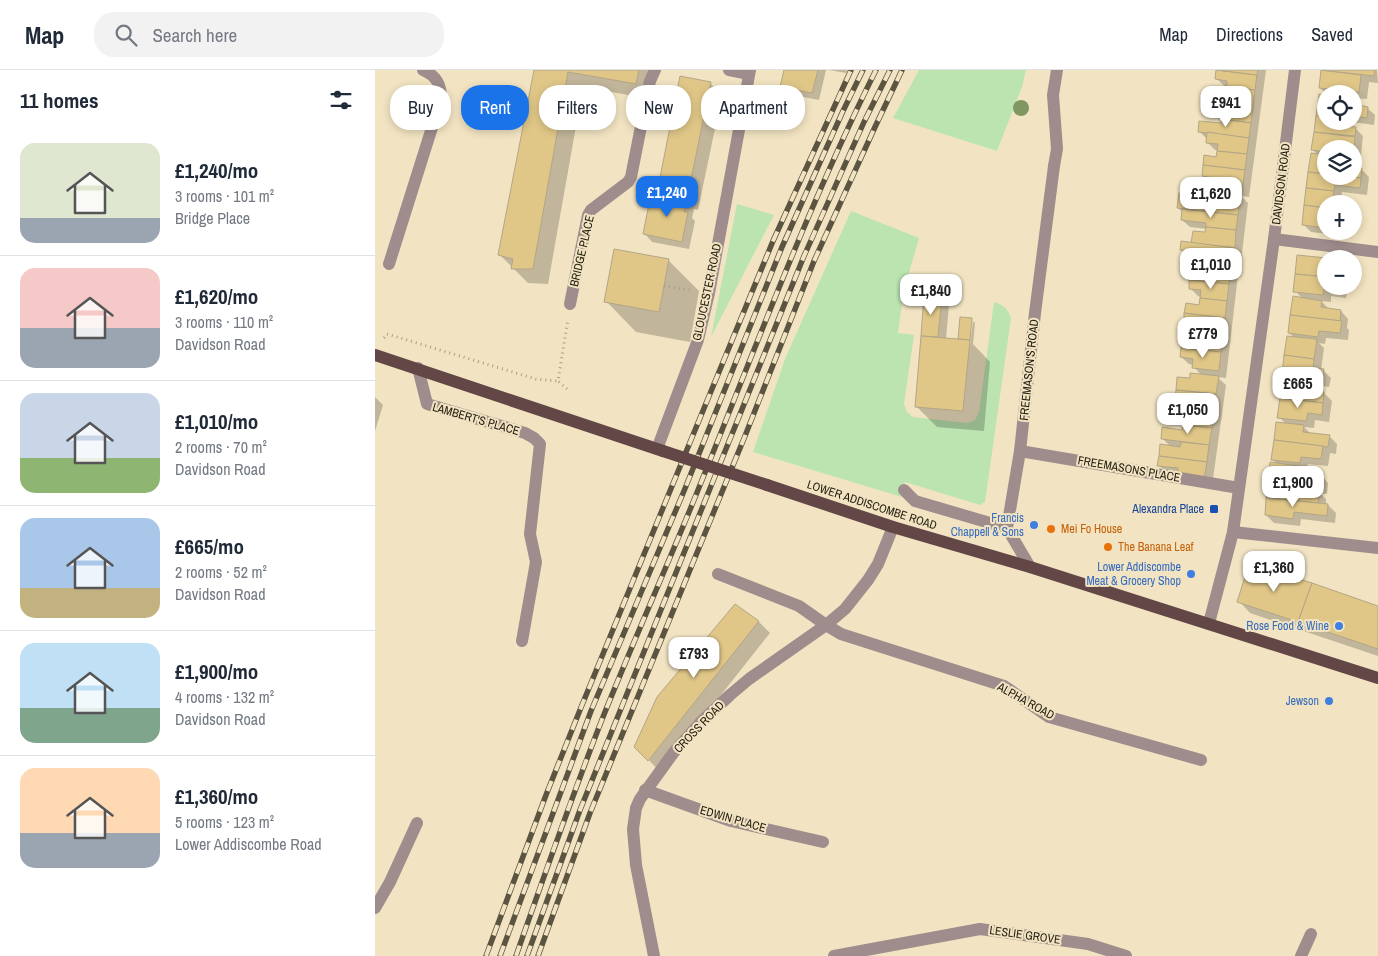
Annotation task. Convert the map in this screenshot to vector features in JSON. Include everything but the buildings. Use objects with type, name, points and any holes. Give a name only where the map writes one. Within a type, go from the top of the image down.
[{"type":"main road","name":"LOWER ADDISCOMBE ROAD","points":[[375,355],[893,527],[1030,567],[1378,678]]},
{"type":"street","points":[[389,264],[441,99],[441,88],[435,78],[423,70]]},
{"type":"street","name":"BRIDGE PLACE","points":[[570,304],[588,215],[591,210],[628,182],[631,176],[650,80],[655,70]]},
{"type":"street","points":[[729,70],[750,72]]},
{"type":"street","name":"FREEMASON'S ROAD","points":[[1007,528],[1020,451],[1035,313],[1057,149],[1053,95],[1057,70]]},
{"type":"street","name":"DAVIDSON ROAD","points":[[1209,623],[1233,532],[1274,239],[1295,70]]},
{"type":"street","name":"GLOUCESTER ROAD","points":[[660,450],[698,340],[709,293],[750,72]]},
{"type":"street","points":[[1274,239],[1378,252]]},
{"type":"street","name":"LAMBERT'S PLACE","points":[[418,368],[427,404],[525,433],[540,444],[530,534],[535,562],[522,640]]},
{"type":"street","name":"FREEMASONS PLACE","points":[[1020,451],[1239,488]]},
{"type":"street","points":[[904,490],[915,501],[1007,528],[1030,567]]},
{"type":"street","name":"CROSS ROAD","points":[[653,956],[636,865],[633,828],[636,808],[645,790],[674,752],[701,722],[730,695],[845,609],[878,564],[893,527]]},
{"type":"street","points":[[1233,532],[1378,548]]},
{"type":"street","name":"ALPHA ROAD","points":[[718,574],[799,606],[841,634],[1004,686],[1049,717],[1201,760]]},
{"type":"street","name":"EDWIN PLACE","points":[[645,790],[731,821],[823,842]]},
{"type":"street","points":[[375,908],[390,882],[417,823]]},
{"type":"street","name":"LESLIE GROVE","points":[[834,956],[980,929],[1088,944],[1126,956]]},
{"type":"street","points":[[1301,956],[1311,934]]},
{"type":"path","points":[[664,286],[709,293]]},
{"type":"path","points":[[558,381],[570,304]]},
{"type":"path","points":[[381,341],[387,334],[535,379],[558,381],[567,389]]},
{"type":"green space","points":[[919,70],[1026,70],[1022,87],[997,151],[893,118]]},
{"type":"green space","points":[[737,204],[774,215],[711,337]]},
{"type":"green space","points":[[851,211],[919,238],[904,290],[898,333],[914,335],[904,404],[907,412],[913,417],[967,423],[975,420],[979,412],[994,302],[1003,306],[1010,315],[985,502],[980,505],[905,482],[902,497],[753,452],[785,359]]},
{"type":"railway","points":[[486,956],[546,795],[700,418],[773,241],[851,70]]},
{"type":"railway","points":[[500,956],[591,711],[684,491],[782,247],[863,70]]},
{"type":"railway","points":[[516,956],[569,806],[614,689],[685,523],[804,227],[876,70]]},
{"type":"railway","points":[[527,956],[580,810],[804,256],[864,122],[890,70]]},
{"type":"railway","points":[[538,956],[590,813],[745,436],[814,261],[902,70]]},
{"type":"place","name":"Alexandra Place","points":[[1214,509]]},
{"type":"place","name":"Francis Chappell & Sons","points":[[1034,525]]},
{"type":"place","name":"Mei Fo House","points":[[1051,529]]},
{"type":"place","name":"The Banana Leaf","points":[[1108,547]]},
{"type":"place","name":"Lower Addiscombe Meat & Grocery Shop","points":[[1191,574]]},
{"type":"place","name":"Rose Food & Wine","points":[[1339,626]]},
{"type":"place","name":"Jewson","points":[[1329,701]]}]
